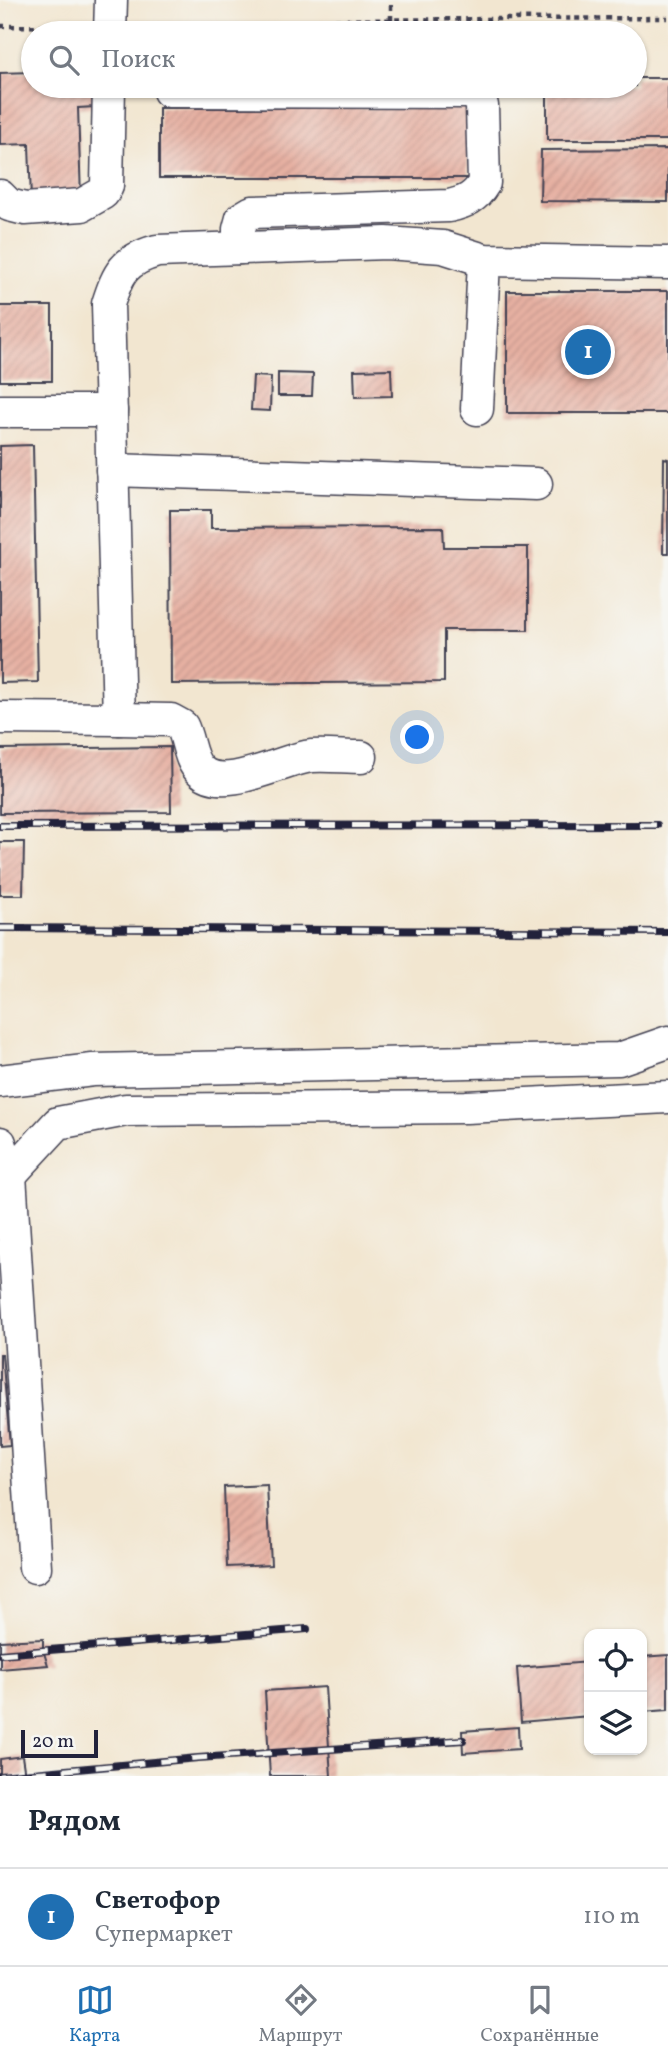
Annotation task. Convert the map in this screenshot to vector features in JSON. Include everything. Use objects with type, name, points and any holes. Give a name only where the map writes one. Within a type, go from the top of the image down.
[{"type":"lane","points":[[0,196],[9,205],[24,209],[82,205],[103,193],[107,186],[109,98]]},
{"type":"lane","points":[[239,248],[242,218],[252,212],[449,206],[466,202],[478,194],[484,183],[480,98]]},
{"type":"lane","points":[[119,719],[108,304],[124,267],[137,256],[157,251],[386,243],[443,247],[484,260],[668,262]]},
{"type":"lane","points":[[477,409],[484,260]]},
{"type":"lane","points":[[0,411],[111,411]]},
{"type":"lane","points":[[112,470],[536,484]]},
{"type":"lane","points":[[0,718],[171,719],[182,726],[194,763],[202,773],[215,778],[230,778],[257,772],[311,756],[361,757]]},
{"type":"lane","points":[[0,1081],[93,1070],[620,1059],[668,1042]]},
{"type":"lane","points":[[5,1173],[58,1123],[126,1110],[466,1107],[668,1097]]},
{"type":"lane","points":[[0,1143],[5,1173],[35,1567]]},
{"type":"path","points":[[391,0],[391,20]]},
{"type":"path","points":[[325,21],[668,18]]},
{"type":"path","points":[[92,21],[136,21]]},
{"type":"path","points":[[0,26],[21,25]]},
{"type":"building","points":[[21,72],[21,98],[95,98],[95,107],[78,108],[81,198],[31,200],[29,144],[0,145],[0,73]]},
{"type":"building","points":[[647,78],[668,78],[668,140],[547,140],[547,98],[647,98]]},
{"type":"building","points":[[159,108],[468,108],[468,178],[159,178]]},
{"type":"building","points":[[668,149],[668,202],[540,201],[541,150]]},
{"type":"building","points":[[507,291],[668,291],[668,413],[507,413]]},
{"type":"building","points":[[0,306],[52,306],[52,381],[0,381]]},
{"type":"building","points":[[391,369],[392,396],[355,397],[354,370]]},
{"type":"building","points":[[278,373],[313,374],[312,396],[278,396]]},
{"type":"building","points":[[253,376],[271,377],[270,411],[251,410]]},
{"type":"building","points":[[33,445],[38,682],[0,683],[0,446]]},
{"type":"building","points":[[664,458],[668,459],[668,553],[663,553]]},
{"type":"building","points":[[170,510],[211,510],[211,528],[443,527],[444,547],[528,547],[528,630],[444,630],[444,682],[171,684]]},
{"type":"building","points":[[170,747],[171,812],[0,813],[0,749]]},
{"type":"building","points":[[0,842],[24,842],[23,895],[0,895]]},
{"type":"building","points":[[0,1354],[10,1445],[0,1446]]},
{"type":"building","points":[[267,1485],[271,1565],[227,1567],[224,1487]]},
{"type":"building","points":[[43,1639],[48,1665],[0,1669],[0,1641]]},
{"type":"building","points":[[668,1655],[668,1710],[647,1712],[647,1657]]},
{"type":"building","points":[[584,1662],[584,1716],[521,1722],[517,1668]]},
{"type":"building","points":[[325,1687],[331,1776],[270,1776],[265,1691]]},
{"type":"building","points":[[518,1727],[519,1749],[463,1753],[462,1731]]},
{"type":"building","points":[[22,1756],[25,1776],[0,1776],[0,1759]]},
{"type":"railway","points":[[0,826],[657,825]]},
{"type":"railway","points":[[0,928],[668,932]]},
{"type":"railway","points":[[0,1654],[307,1629]]},
{"type":"railway","points":[[0,1776],[198,1758],[463,1740]]},
{"type":"place","name":"Светофор","points":[[588,352]]}]
